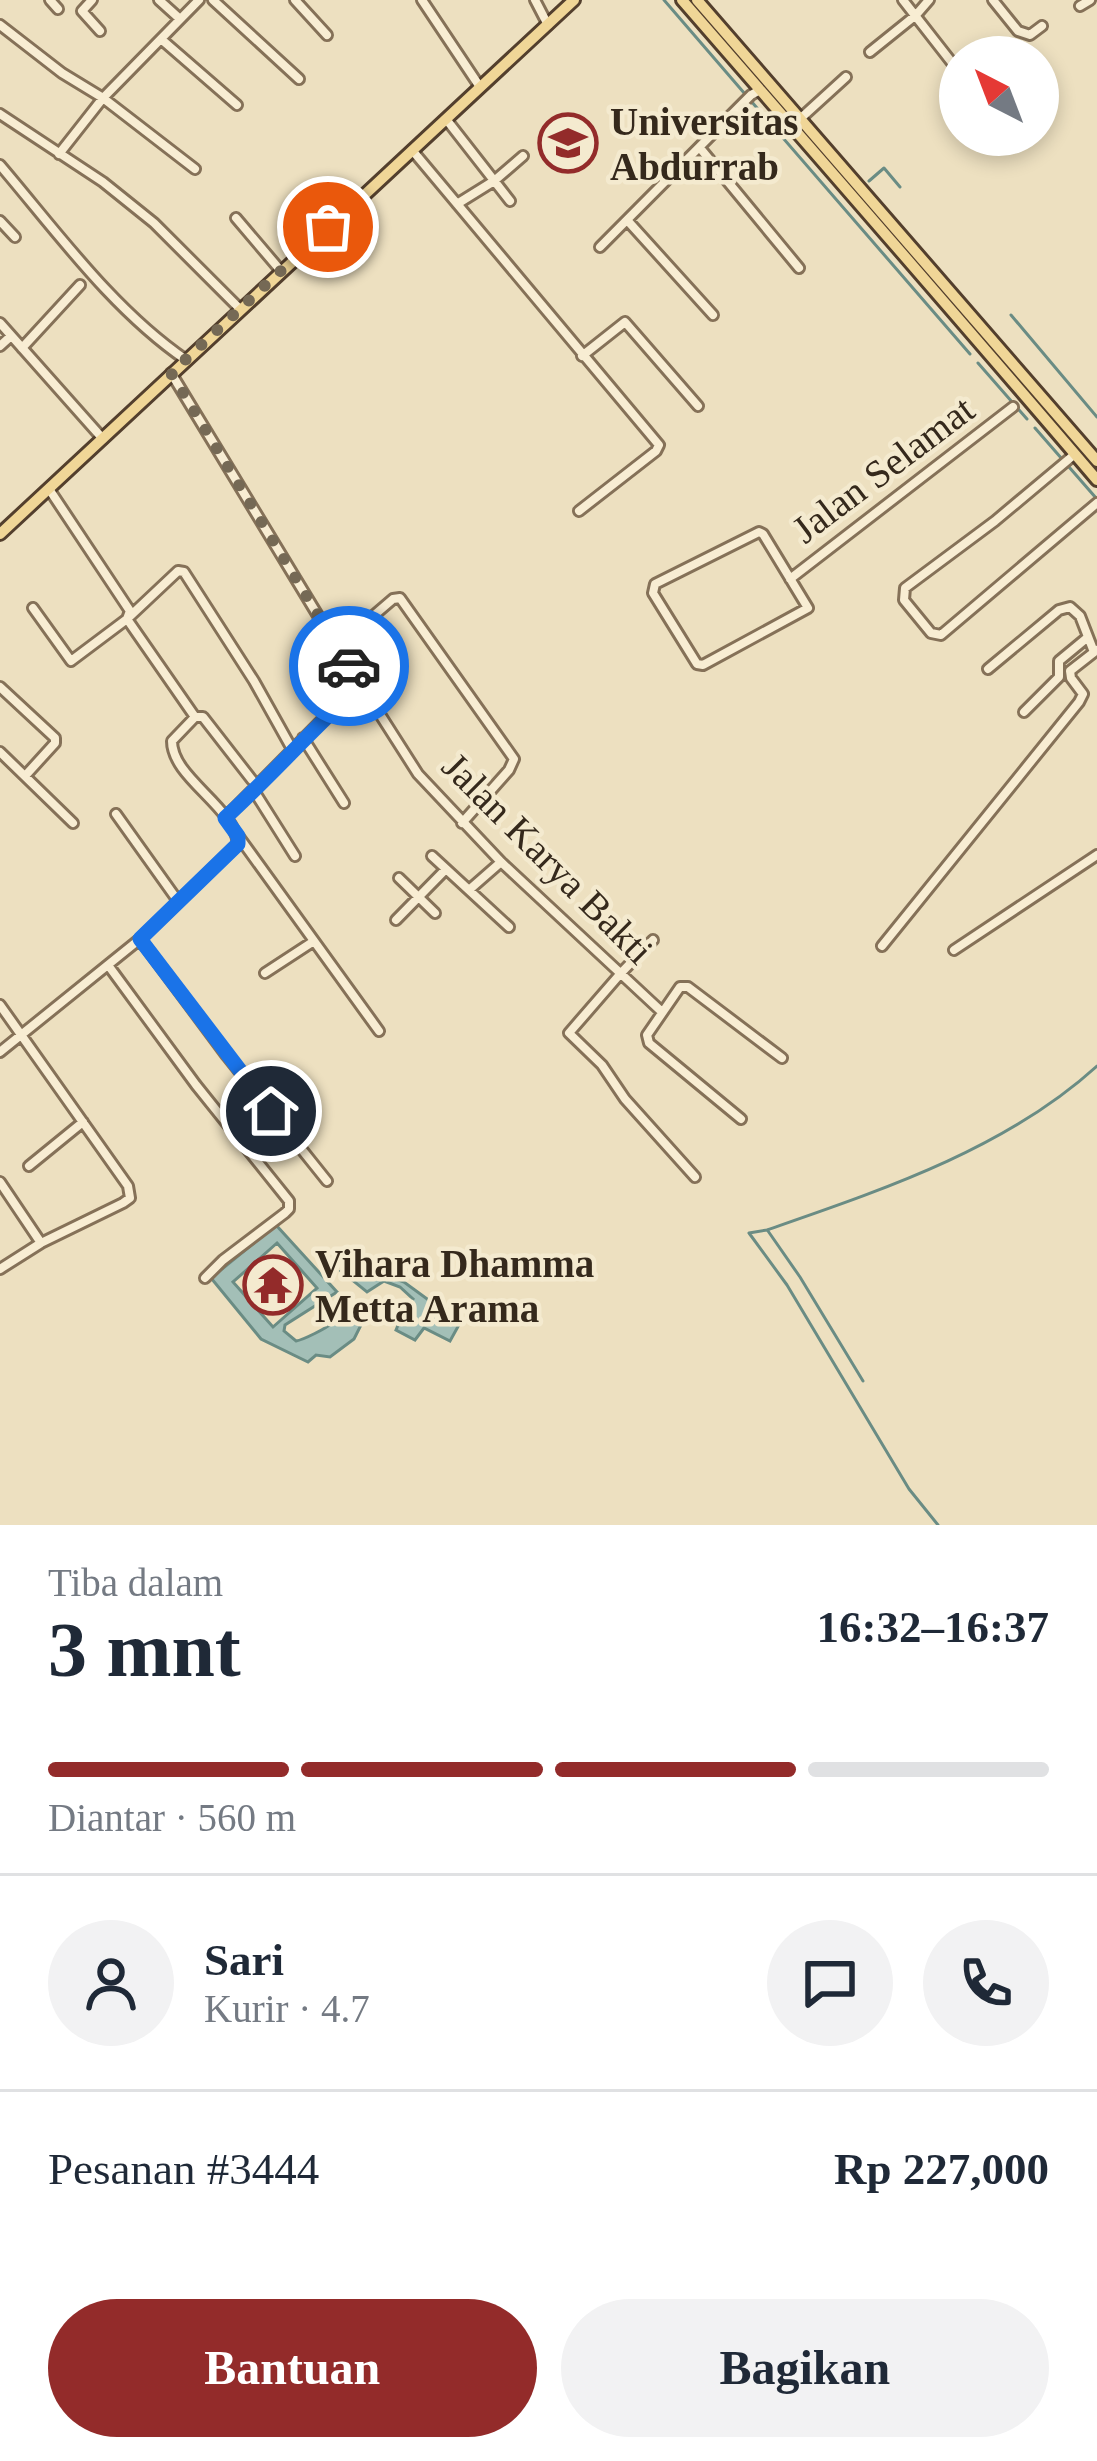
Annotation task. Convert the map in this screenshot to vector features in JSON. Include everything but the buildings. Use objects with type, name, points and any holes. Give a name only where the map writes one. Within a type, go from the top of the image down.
[{"type":"main road","points":[[0,534],[574,0]]},
{"type":"main road","points":[[682,0],[752,95],[834,171],[953,315],[1097,461]]},
{"type":"main road","points":[[697,0],[1058,425],[1069,460],[1097,480]]},
{"type":"street","points":[[50,0],[58,9]]},
{"type":"street","points":[[92,0],[82,11],[100,31]]},
{"type":"street","points":[[159,0],[180,19]]},
{"type":"street","points":[[59,154],[103,98],[199,0]]},
{"type":"street","points":[[214,0],[299,79]]},
{"type":"street","points":[[295,0],[327,34]]},
{"type":"street","points":[[422,0],[480,87]]},
{"type":"street","points":[[535,0],[548,25]]},
{"type":"street","points":[[903,0],[939,46]]},
{"type":"street","points":[[870,52],[929,0]]},
{"type":"street","points":[[993,0],[1018,32],[1030,34],[1042,26]]},
{"type":"street","points":[[0,25],[195,169]]},
{"type":"street","points":[[161,39],[237,105]]},
{"type":"street","points":[[801,118],[846,76]]},
{"type":"street","points":[[600,247],[752,95]]},
{"type":"street","points":[[0,114],[103,182],[154,223],[241,310]]},
{"type":"street","points":[[446,118],[511,201]]},
{"type":"street","points":[[700,148],[799,268]]},
{"type":"street","points":[[412,150],[658,445],[579,511]]},
{"type":"street","points":[[457,204],[523,156]]},
{"type":"street","points":[[0,165],[109,291],[159,341],[186,360]]},
{"type":"street","points":[[236,218],[281,271]]},
{"type":"street","points":[[628,220],[713,315]]},
{"type":"street","points":[[0,221],[15,237]]},
{"type":"street","points":[[22,348],[80,285]]},
{"type":"street","points":[[582,356],[625,322],[698,406]]},
{"type":"street","points":[[0,323],[103,439]]},
{"type":"street","points":[[0,346],[11,336]]},
{"type":"street","name":"Jalan Karya Bakti","points":[[171,373],[418,774],[500,862],[662,1012]]},
{"type":"street","name":"Jalan Selamat","points":[[790,579],[1013,407]]},
{"type":"street","points":[[1069,460],[905,588],[904,601],[931,633],[941,635],[1097,503]]},
{"type":"street","points":[[49,489],[129,608],[127,619],[196,716]]},
{"type":"street","points":[[755,532],[763,534],[790,579],[806,611],[703,665],[693,662],[653,593],[655,584],[755,532]]},
{"type":"street","points":[[33,608],[71,661],[127,619],[178,571],[184,572],[230,640],[292,749]]},
{"type":"street","points":[[337,647],[400,598],[514,759],[462,824]]},
{"type":"street","points":[[881,946],[1079,702],[1083,694],[1070,671],[1095,651],[1080,616],[1070,608],[1059,610],[988,669]]},
{"type":"street","points":[[1024,712],[1059,677],[1059,661],[1088,637]]},
{"type":"street","points":[[225,818],[362,684]]},
{"type":"street","points":[[0,687],[55,738],[25,776]]},
{"type":"street","points":[[295,856],[253,786],[203,716],[196,716],[172,741],[172,752],[380,1031]]},
{"type":"street","points":[[303,738],[344,803]]},
{"type":"street","points":[[0,752],[73,824]]},
{"type":"street","points":[[116,814],[178,902]]},
{"type":"street","points":[[0,1052],[140,939],[238,840]]},
{"type":"street","points":[[954,950],[1097,855]]},
{"type":"street","points":[[432,856],[509,927]]},
{"type":"street","points":[[469,890],[500,862]]},
{"type":"street","points":[[396,920],[446,869]]},
{"type":"street","points":[[400,878],[435,913]]},
{"type":"street","points":[[140,939],[328,1181]]},
{"type":"street","points":[[653,940],[570,1034],[602,1065],[625,1099],[695,1177]]},
{"type":"street","points":[[265,973],[314,941]]},
{"type":"street","points":[[108,965],[289,1201],[285,1213],[205,1278]]},
{"type":"street","points":[[741,1119],[649,1043],[647,1035],[662,1012],[680,987],[688,987],[782,1058]]},
{"type":"street","points":[[0,1005],[128,1186],[130,1198],[0,1269]]},
{"type":"street","points":[[28,1166],[82,1122]]},
{"type":"street","points":[[0,1182],[41,1243]]},
{"type":"water","points":[[276,1225],[337,1292],[285,1325],[284,1331],[296,1341],[309,1336],[334,1321],[337,1308],[346,1303],[363,1321],[354,1339],[330,1357],[316,1355],[308,1362],[261,1339],[211,1278]],"holes":[[[277,1243],[317,1288],[273,1327],[233,1282]]]},
{"type":"water","points":[[362,1258],[368,1278],[388,1276],[404,1282],[460,1323],[450,1341],[424,1328],[415,1340],[396,1330],[413,1299],[384,1281],[367,1292],[341,1271]]},
{"type":"waterway","points":[[664,0],[745,94]]},
{"type":"waterway","points":[[751,101],[970,354]]},
{"type":"waterway","points":[[869,181],[884,168],[900,187]]},
{"type":"waterway","points":[[1011,315],[1097,417]]},
{"type":"waterway","points":[[978,363],[1027,419]]},
{"type":"waterway","points":[[1035,428],[1096,498]]},
{"type":"waterway","points":[[938,1525],[909,1489],[787,1285],[749,1233],[854,1199],[983,1144],[1023,1121],[1097,1066]]},
{"type":"waterway","points":[[768,1231],[863,1381]]},
{"type":"way so far","points":[[328,227],[171,373],[349,666]]},
{"type":"place","name":"Universitas Abdurrab","points":[[568,143]]},
{"type":"place","name":"Vihara Dhamma Metta Arama","points":[[273,1285]]},
{"type":"route","points":[[271,1111],[140,939],[238,844],[225,818],[362,684],[349,666]]}]
